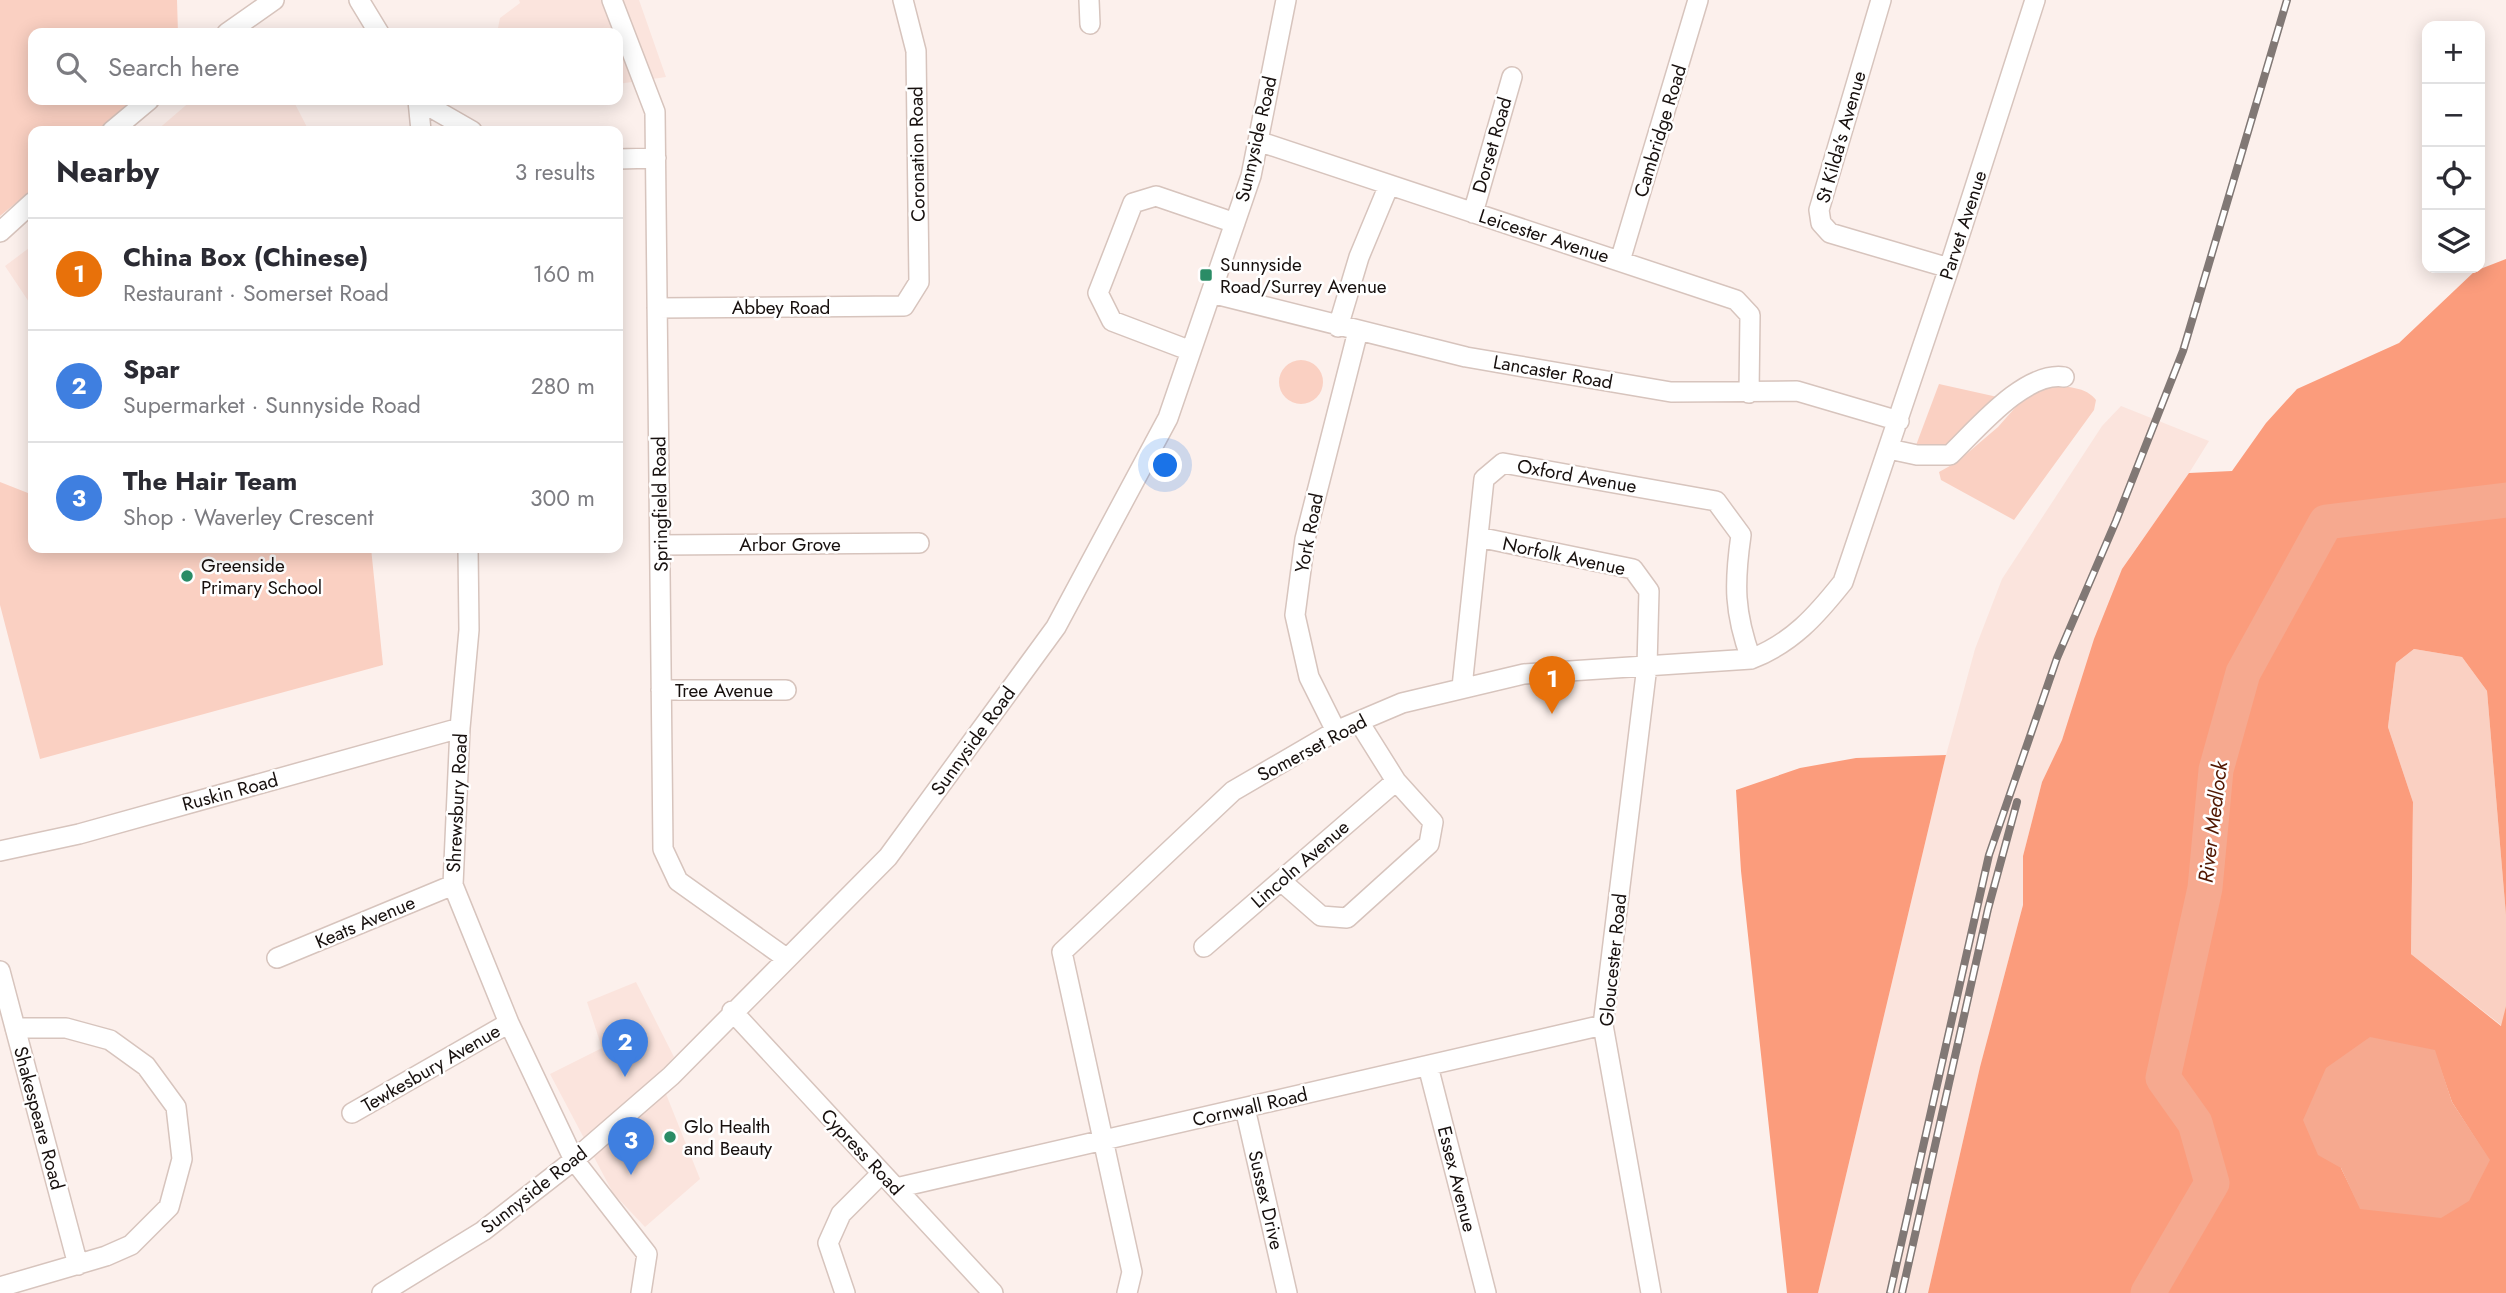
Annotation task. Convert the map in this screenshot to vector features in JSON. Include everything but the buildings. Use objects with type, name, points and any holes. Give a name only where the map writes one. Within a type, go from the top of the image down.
[{"type":"street","points":[[234,28],[274,0]]},
{"type":"street","points":[[359,0],[376,28]]},
{"type":"street","name":"Springfield Road","points":[[612,0],[623,28]]},
{"type":"street","name":"Coronation Road","points":[[902,0],[916,51],[919,282],[904,306]]},
{"type":"street","points":[[1089,0],[1090,24]]},
{"type":"street","name":"Sunnyside Road","points":[[382,1293],[483,1231],[574,1160],[671,1076],[732,1011],[888,857],[1056,627],[1168,418],[1251,176],[1286,0]]},
{"type":"street","name":"Cambridge Road","points":[[1620,261],[1698,0]]},
{"type":"street","name":"St Kilda's Avenue","points":[[1881,0],[1819,210],[1821,223],[1830,233],[1949,268]]},
{"type":"street","name":"Parvet Avenue","points":[[1889,449],[2035,0]]},
{"type":"street","name":"Springfield Road","points":[[623,28],[655,111],[663,849],[678,881],[786,958]]},
{"type":"street","name":"Dorset Road","points":[[1473,213],[1511,77]]},
{"type":"street","points":[[118,126],[143,105]]},
{"type":"street","points":[[418,105],[421,126]]},
{"type":"street","points":[[427,105],[463,126]]},
{"type":"street","name":"Leicester Avenue","points":[[1258,141],[1735,300],[1750,315],[1749,393]]},
{"type":"street","points":[[623,159],[656,158]]},
{"type":"street","points":[[1338,327],[1359,257],[1389,185]]},
{"type":"street","points":[[1191,351],[1112,321],[1098,293],[1133,203],[1156,196],[1235,223]]},
{"type":"street","points":[[0,232],[28,207]]},
{"type":"street","name":"Lancaster Road","points":[[1211,293],[1466,357],[1671,393],[1797,391],[1899,421]]},
{"type":"street","name":"Abbey Road","points":[[657,308],[904,306]]},
{"type":"street","name":"York Road","points":[[1336,731],[1309,677],[1296,615],[1305,539],[1358,331]]},
{"type":"street","points":[[1889,449],[1917,455],[1950,455],[2028,384],[2052,375],[2064,377]]},
{"type":"street","name":"Somerset Road","points":[[1127,1293],[1132,1272],[1062,952],[1233,791],[1336,731],[1402,703],[1524,674],[1751,659],[1775,649],[1796,635],[1818,614],[1843,582],[1889,449]]},
{"type":"street","name":"Oxford Avenue","points":[[1462,687],[1484,479],[1503,463],[1716,500],[1741,535],[1735,575],[1738,623],[1751,659]]},
{"type":"street","name":"Norfolk Avenue","points":[[1478,537],[1633,569],[1648,591],[1647,666]]},
{"type":"street","name":"Arbor Grove","points":[[660,545],[919,543]]},
{"type":"street","name":"Shrewsbury Road","points":[[468,553],[469,630],[460,728],[453,885],[509,1023],[574,1160],[647,1254],[641,1293]]},
{"type":"street","name":"Gloucester Road","points":[[1647,666],[1603,1025],[1651,1293]]},
{"type":"street","name":"Tree Avenue","points":[[662,690],[786,690]]},
{"type":"street","points":[[1281,881],[1321,916],[1347,918],[1429,845],[1433,822],[1396,781],[1360,722]]},
{"type":"street","name":"Ruskin Road","points":[[0,851],[79,834],[460,728]]},
{"type":"street","name":"Lincoln Avenue","points":[[1204,947],[1396,781]]},
{"type":"street","name":"Keats Avenue","points":[[277,958],[453,885]]},
{"type":"street","name":"Shakespeare Road","points":[[0,971],[78,1265]]},
{"type":"street","name":"Cypress Road","points":[[732,1011],[993,1293]]},
{"type":"street","name":"Tewkesbury Avenue","points":[[352,1113],[509,1023]]},
{"type":"street","name":"Cornwall Road","points":[[896,1188],[1603,1025]]},
{"type":"street","points":[[0,1287],[78,1265],[131,1245],[169,1207],[182,1158],[176,1107],[146,1066],[110,1040],[66,1028],[15,1028]]},
{"type":"street","name":"Essex Avenue","points":[[1428,1066],[1486,1293]]},
{"type":"street","name":"Sussex Drive","points":[[1245,1108],[1287,1293]]},
{"type":"street","points":[[845,1293],[828,1243],[841,1213],[882,1173]]},
{"type":"shaded area","points":[[0,0],[177,0],[178,28],[28,28],[28,105],[126,105],[103,126],[28,126],[28,193],[0,216]]},
{"type":"shaded area","points":[[519,0],[639,0],[666,77],[623,83],[623,28],[498,28],[500,18],[520,3]]},
{"type":"shaded area","points":[[186,105],[296,105],[306,126],[162,126]]},
{"type":"shaded area","points":[[28,249],[28,300],[5,266]]},
{"type":"shaded area","points":[[2506,259],[2506,915],[2487,691],[2462,657],[2414,649],[2396,663],[2388,727],[2413,802],[2411,954],[2501,1026],[2506,1006],[2506,1293],[1928,1293],[1980,1067],[2023,905],[2023,856],[2042,782],[2062,740],[2094,639],[2122,569],[2189,473],[2232,471],[2266,423],[2297,389],[2399,343],[2473,273],[2485,273],[2485,267]],"holes":[[[2434,1050],[2452,1102],[2489,1160],[2361,1209],[2341,1168]]]},
{"type":"shaded area","points":[[1301,360],[1317,366],[1323,382],[1317,398],[1301,404],[1285,398],[1279,382],[1285,366]]},
{"type":"shaded area","points":[[1939,384],[2002,398],[1949,446],[1915,448]]},
{"type":"shaded area","points":[[2050,386],[2087,392],[2096,400],[2094,410],[2014,520],[1941,480],[1939,472],[1957,462],[1998,427],[2029,392]]},
{"type":"shaded area","points":[[2121,406],[2209,441],[2181,486],[2130,557],[2062,740],[2042,782],[2023,856],[2023,905],[1980,1067],[1928,1293],[1818,1293],[1946,755],[1975,649],[2002,579],[2102,426]]},
{"type":"shaded area","name":"Greenside Primary School","points":[[0,482],[28,493],[28,553],[372,553],[383,665],[40,759],[0,605]]},
{"type":"shaded area","points":[[2414,649],[2462,657],[2487,691],[2506,915],[2506,1006],[2502,1026],[2411,954],[2413,802],[2388,727],[2396,663]]},
{"type":"shaded area","points":[[1946,755],[1818,1293],[1787,1293],[1741,871],[1736,790],[1800,768],[1856,758]]},
{"type":"shaded area","points":[[636,982],[674,1057],[658,1074],[700,1179],[645,1227],[613,1193],[550,1074],[602,1048],[587,1002]]},
{"type":"shaded area","points":[[2370,1037],[2435,1050],[2452,1102],[2490,1160],[2469,1201],[2441,1218],[2360,1209],[2341,1168],[2318,1155],[2303,1120],[2326,1068]]},
{"type":"waterway","name":"River Medlock","points":[[2148,1293],[2212,1183],[2195,1123],[2163,1078],[2205,888],[2216,770],[2243,673],[2326,522],[2506,500]]},
{"type":"railway","points":[[1890,1293],[1989,855],[2057,658],[2116,521],[2183,351],[2287,0]]},
{"type":"railway","points":[[1902,1293],[1988,909],[2017,802]]},
{"type":"place","name":"Sunnyside Road/Surrey Avenue","points":[[1206,275]]},
{"type":"place","name":"Greenside Primary School","points":[[187,576]]},
{"type":"place","name":"China Box (Chinese)","points":[[1552,714]]},
{"type":"place","name":"Spar","points":[[625,1077]]},
{"type":"place","name":"Glo Health and Beauty","points":[[670,1137]]},
{"type":"place","name":"The Hair Team","points":[[631,1175]]}]
